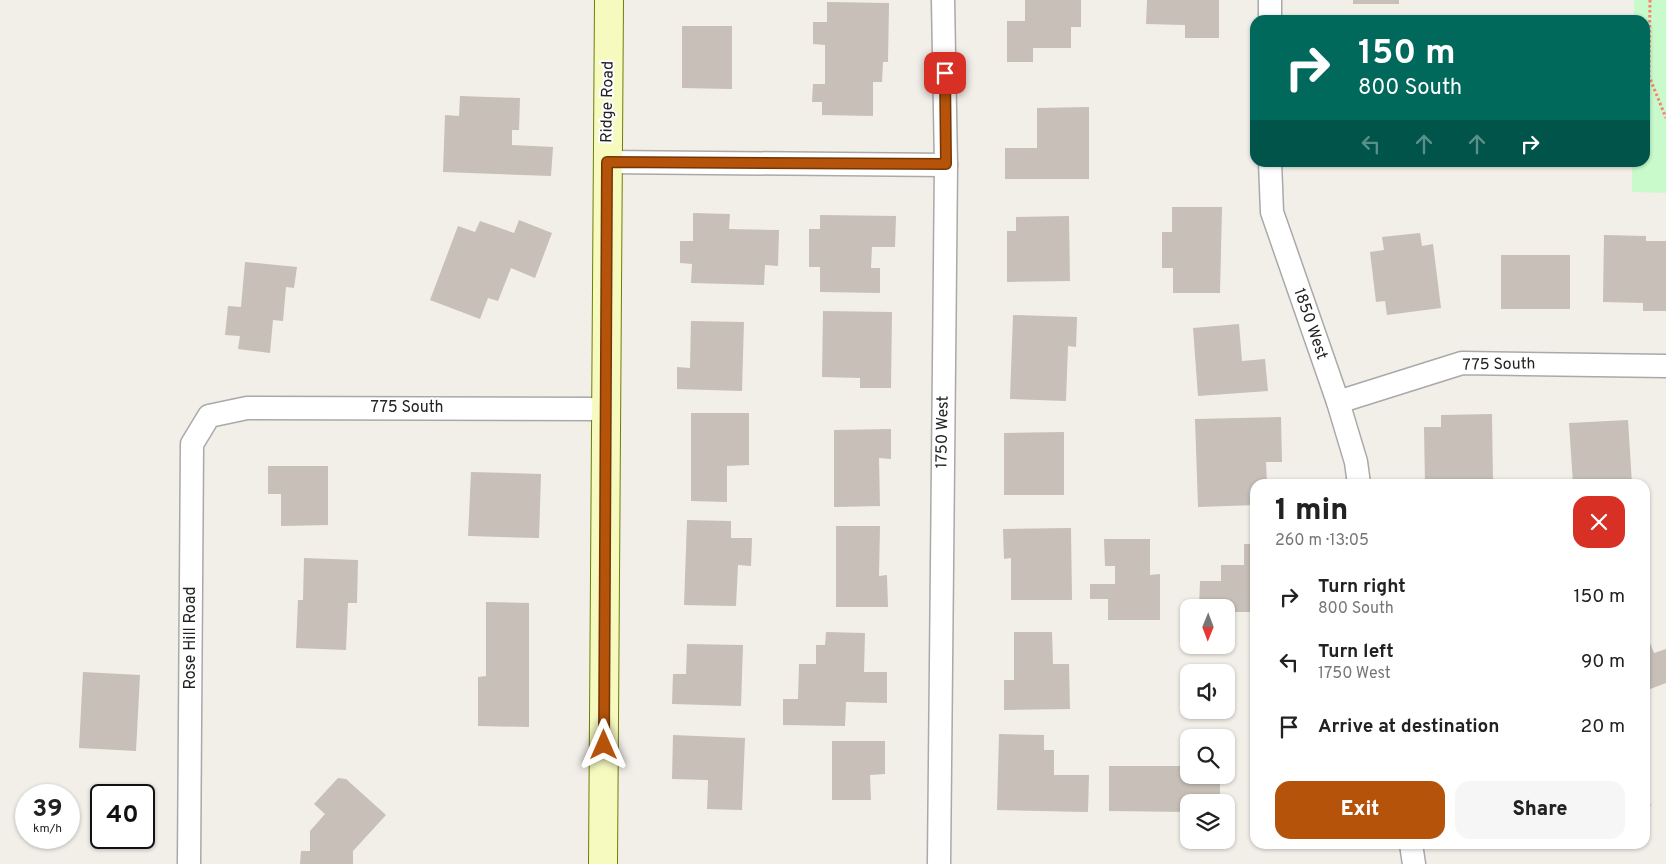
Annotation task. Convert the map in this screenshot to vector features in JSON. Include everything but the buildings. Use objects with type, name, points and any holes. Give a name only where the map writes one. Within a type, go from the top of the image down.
[{"type":"street","name":"Ridge Road","points":[[603,864],[609,0]]},
{"type":"street","name":"1750 West","points":[[939,864],[946,164],[943,0]]},
{"type":"street","points":[[1270,0],[1270,15]]},
{"type":"street","points":[[607,162],[946,164]]},
{"type":"street","name":"1850 West","points":[[1270,167],[1272,212],[1338,402],[1356,462],[1358,479]]},
{"type":"street","name":"775 South","points":[[1338,402],[1462,363],[1666,366]]},
{"type":"street","name":"775 South","points":[[208,416],[247,408],[606,409]]},
{"type":"street","name":"Rose Hill Road","points":[[189,864],[192,444],[208,416]]},
{"type":"street","points":[[1412,849],[1414,864]]},
{"type":"path","points":[[1650,0],[1650,15]]},
{"type":"path","points":[[1650,78],[1666,118]]},
{"type":"green space","points":[[1634,0],[1666,0],[1666,193],[1632,192],[1632,167],[1650,167],[1650,15],[1634,15]]},
{"type":"route","points":[[604,745],[607,162],[946,164],[945,73]]}]
